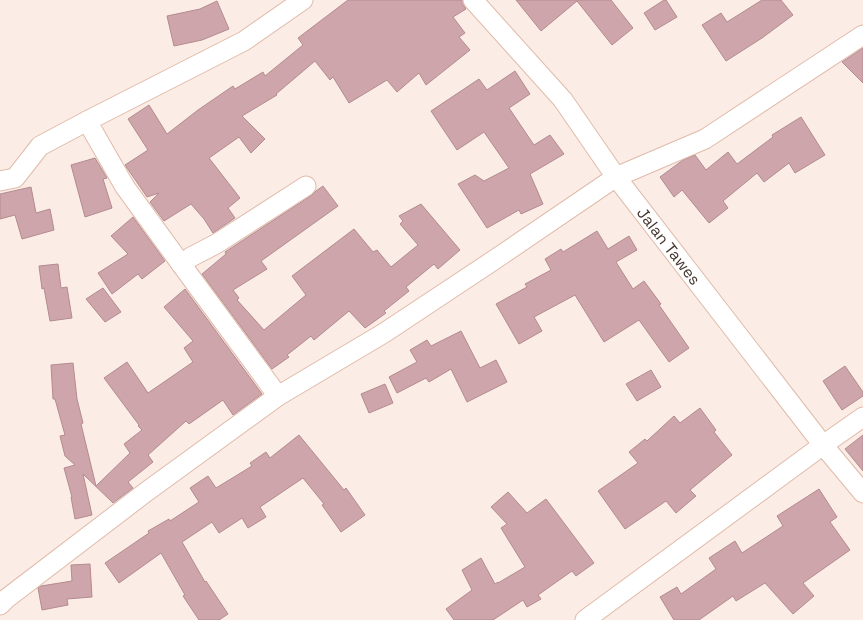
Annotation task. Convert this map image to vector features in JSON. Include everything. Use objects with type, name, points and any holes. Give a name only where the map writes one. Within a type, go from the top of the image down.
[{"type":"street","name":"Jalan Tawes","points":[[473,0],[563,100],[616,177],[863,493]]},
{"type":"street","points":[[0,181],[15,178],[40,146],[244,41],[294,2]]},
{"type":"street","points":[[0,605],[146,492],[278,396],[384,333],[616,177],[705,139],[863,35]]},
{"type":"street","points":[[87,121],[125,187],[278,396]]},
{"type":"street","points":[[181,264],[216,244],[306,186]]},
{"type":"street","points":[[585,620],[823,444],[863,417]]},
{"type":"building","points":[[348,0],[462,0],[466,9],[453,17],[465,33],[459,37],[470,50],[426,85],[419,73],[397,92],[387,80],[349,103],[333,77],[330,80],[315,61],[277,95],[242,116],[265,139],[251,153],[239,137],[209,158],[240,198],[228,208],[235,218],[213,233],[191,204],[164,221],[150,202],[159,193],[147,197],[125,165],[148,150],[128,119],[149,105],[167,134],[233,86],[235,89],[263,72],[265,76],[303,45],[298,38]]},
{"type":"building","points":[[516,0],[611,0],[633,28],[612,45],[577,1],[541,31]]},
{"type":"building","points":[[666,0],[677,17],[655,30],[644,13]]},
{"type":"building","points":[[762,0],[781,0],[793,15],[726,61],[702,25],[721,13],[727,22]]},
{"type":"building","points":[[217,1],[229,29],[202,40],[174,46],[167,16],[200,9]]},
{"type":"building","points":[[863,48],[863,83],[842,62]]},
{"type":"building","points":[[515,71],[530,94],[509,108],[534,145],[550,135],[564,154],[530,174],[543,204],[521,214],[519,210],[487,228],[458,184],[475,175],[484,181],[509,168],[484,132],[457,150],[431,111],[479,79],[487,90]]},
{"type":"building","points":[[801,117],[825,155],[795,173],[789,163],[764,182],[757,173],[723,201],[728,208],[709,223],[682,190],[674,197],[660,177],[683,160],[695,155],[706,170],[728,152],[737,164],[773,137],[772,135]]},
{"type":"building","points":[[95,158],[107,178],[103,179],[112,208],[85,217],[71,165]]},
{"type":"building","points":[[323,186],[338,206],[261,261],[267,269],[233,290],[239,298],[237,300],[264,330],[306,295],[292,276],[354,229],[373,252],[377,250],[391,267],[418,245],[400,224],[403,221],[399,216],[421,204],[460,250],[438,269],[434,264],[406,287],[409,291],[384,311],[386,313],[365,328],[349,311],[314,340],[311,336],[287,355],[289,357],[272,369],[202,274],[226,254],[225,252]]},
{"type":"building","points":[[31,187],[36,213],[50,209],[54,230],[22,239],[15,215],[0,219],[0,194]]},
{"type":"building","points":[[133,217],[165,261],[142,279],[138,274],[112,294],[98,273],[128,254],[111,236]]},
{"type":"building","points":[[597,231],[608,249],[629,236],[637,250],[616,262],[633,289],[644,281],[689,348],[669,362],[639,320],[604,342],[575,295],[534,317],[542,331],[519,344],[496,304],[527,287],[525,284],[551,270],[545,259],[561,249],[563,252]]},
{"type":"building","points":[[58,264],[61,288],[67,287],[72,318],[50,321],[44,288],[42,289],[39,266]]},
{"type":"building","points":[[103,288],[121,312],[105,322],[86,299]]},
{"type":"building","points":[[185,289],[262,394],[233,415],[223,400],[189,424],[186,421],[148,455],[153,462],[128,482],[133,488],[113,503],[83,474],[92,515],[75,519],[72,497],[64,468],[75,465],[65,456],[60,436],[65,435],[55,399],[53,399],[51,365],[73,363],[77,399],[83,423],[81,424],[96,486],[130,453],[124,444],[142,430],[104,378],[127,362],[148,393],[193,362],[184,348],[193,341],[164,307]]},
{"type":"building","points":[[461,331],[480,368],[496,360],[507,382],[467,402],[451,369],[429,382],[426,378],[397,393],[389,377],[417,362],[410,350],[427,340],[431,346]]},
{"type":"building","points":[[845,366],[863,392],[863,396],[842,410],[823,381]]},
{"type":"building","points":[[651,370],[661,387],[637,401],[626,384]]},
{"type":"building","points":[[385,384],[393,403],[369,413],[361,394]]},
{"type":"building","points":[[700,408],[716,430],[714,432],[732,455],[690,490],[696,496],[676,513],[666,501],[625,529],[598,491],[638,463],[629,452],[645,439],[647,441],[674,416],[680,423]]},
{"type":"building","points":[[299,435],[344,490],[346,488],[365,515],[341,532],[322,505],[324,504],[303,478],[260,507],[266,517],[248,528],[242,518],[219,533],[212,522],[182,542],[205,582],[228,614],[219,620],[199,620],[183,596],[185,595],[161,553],[119,583],[105,563],[149,533],[148,531],[169,519],[170,521],[199,502],[190,488],[208,476],[216,488],[252,466],[250,463],[266,452],[270,458]]},
{"type":"building","points":[[863,435],[863,471],[845,449]]},
{"type":"building","points":[[819,489],[837,517],[830,522],[850,550],[803,583],[814,596],[793,614],[765,583],[736,601],[733,596],[699,620],[674,620],[660,597],[677,587],[681,594],[716,569],[709,558],[735,541],[742,553],[783,526],[777,516]]},
{"type":"building","points":[[508,492],[527,513],[546,499],[594,563],[576,576],[572,571],[538,595],[541,599],[527,607],[523,600],[493,620],[454,620],[446,609],[472,590],[462,570],[481,558],[495,584],[525,567],[501,528],[507,524],[491,507]]},
{"type":"building","points":[[90,564],[92,597],[67,599],[68,605],[42,610],[38,588],[72,581],[71,565]]}]
